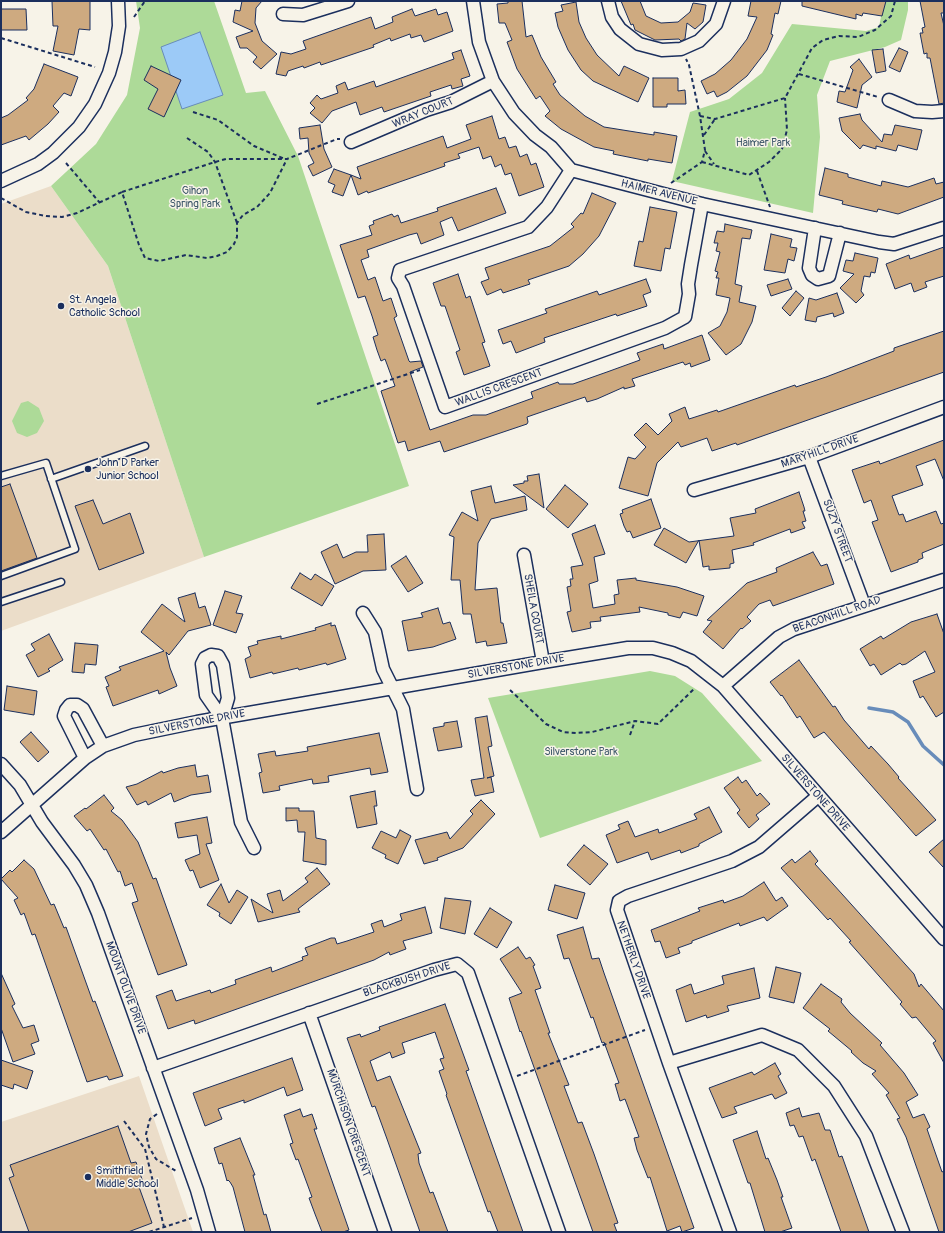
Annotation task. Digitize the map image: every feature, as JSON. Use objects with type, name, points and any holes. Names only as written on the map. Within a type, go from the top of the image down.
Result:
[{"type":"street","points":[[1,181],[38,164],[53,153],[79,127],[95,104],[109,73],[115,52],[119,26],[118,1]]},
{"type":"street","points":[[283,14],[303,15],[348,1]]},
{"type":"street","points":[[473,1],[479,42],[493,81],[514,113],[535,135],[551,147],[571,170]]},
{"type":"street","points":[[608,1],[612,17],[620,29],[629,38],[650,48],[662,50],[681,49],[700,41],[708,34],[721,13],[724,1]]},
{"type":"street","name":"WRAY COURT","points":[[351,142],[426,110],[451,102],[493,81]]},
{"type":"street","points":[[889,100],[915,111],[944,111]]},
{"type":"street","name":"HAIMER AVENUE","points":[[571,170],[702,204],[894,244],[944,228]]},
{"type":"street","name":"WALLIS CRESCENT","points":[[571,170],[547,207],[528,227],[400,270],[398,278],[403,286],[445,407],[665,328],[686,317],[690,294],[688,284],[702,204]]},
{"type":"street","points":[[815,228],[809,268],[812,276],[818,279],[829,276],[840,233]]},
{"type":"street","name":"MARYHILL DRIVE","points":[[694,490],[809,457],[944,407]]},
{"type":"street","name":"SUZY STREET","points":[[809,457],[864,605]]},
{"type":"street","name":"SHEILA COURT","points":[[524,555],[543,662]]},
{"type":"street","name":"BEACONHILL ROAD","points":[[723,686],[779,637],[794,629],[944,580]]},
{"type":"street","points":[[364,613],[375,632],[383,669],[404,714],[418,789]]},
{"type":"street","name":"SILVERSTONE DRIVE","points":[[1,832],[84,758],[103,746],[134,735],[222,718],[543,662],[628,648],[653,648],[691,661],[723,686],[944,939]]},
{"type":"street","points":[[84,758],[64,716],[70,705],[77,705],[83,709],[103,746]]},
{"type":"street","points":[[222,718],[240,822],[254,848]]},
{"type":"street","name":"MOUNT OLIVE DRIVE","points":[[1,764],[20,786],[86,885],[98,913],[154,1068],[197,1190],[209,1232]]},
{"type":"street","name":"NETHERLY DRIVE","points":[[730,1232],[656,1026],[619,920],[617,910],[619,902],[628,896],[732,861],[759,847],[818,796]]},
{"type":"street","name":"BLACKBUSH DRIVE","points":[[154,1068],[434,970],[457,964],[468,973],[559,1232]]},
{"type":"street","name":"MURCHISON CRESCENT","points":[[309,1014],[385,1232]]},
{"type":"street","points":[[669,1063],[762,1035],[798,1050],[834,1086],[866,1136],[904,1232]]},
{"type":"lane","points":[[51,479],[146,446]]},
{"type":"lane","points":[[1,476],[46,463],[75,550],[1,576]]},
{"type":"lane","points":[[1,602],[61,582]]},
{"type":"path","points":[[134,17],[145,1]]},
{"type":"path","points":[[702,162],[714,164],[738,173],[749,175],[757,171],[782,149],[787,130],[785,98],[812,48],[823,40],[839,36],[858,37],[875,30],[892,16],[895,1]]},
{"type":"path","points":[[1,38],[95,67]]},
{"type":"path","points":[[659,192],[702,162],[705,150],[704,135],[689,65],[681,49]]},
{"type":"path","points":[[799,74],[889,100]]},
{"type":"path","points":[[700,116],[714,119],[785,98]]},
{"type":"path","points":[[193,112],[218,120],[254,146],[287,159]]},
{"type":"path","points":[[704,135],[714,119]]},
{"type":"path","points":[[122,192],[139,245],[145,258],[160,261],[186,255],[207,258],[227,252],[234,244],[237,237],[237,223],[215,162],[208,152],[187,138]]},
{"type":"path","points":[[1,198],[26,212],[46,216],[62,217],[100,203],[122,192],[226,159],[287,159],[337,139],[351,142]]},
{"type":"path","points":[[705,150],[714,164]]},
{"type":"path","points":[[237,223],[243,215],[257,207],[270,193],[287,159]]},
{"type":"path","points":[[66,163],[100,203]]},
{"type":"path","points":[[757,171],[774,219]]},
{"type":"path","points":[[317,404],[430,367]]},
{"type":"path","points":[[510,690],[546,724],[563,732],[592,732],[634,721],[658,724],[695,688]]},
{"type":"path","points":[[630,735],[634,721]]},
{"type":"path","points":[[505,1081],[656,1026]]},
{"type":"path","points":[[157,1114],[150,1119],[146,1134],[149,1147],[156,1160],[176,1171]]},
{"type":"path","points":[[124,1121],[145,1149],[164,1227]]},
{"type":"path","points":[[145,1149],[149,1147]]},
{"type":"path","points":[[149,1232],[192,1218]]},
{"type":"shaded area","name":"John D Parker Junior School","points":[[51,186],[108,266],[204,557],[1,631],[1,204]]},
{"type":"shaded area","name":"Smithfield Middle School","points":[[139,1076],[193,1232],[1,1232],[1,1122]]},
{"type":"green space","name":"Gihon Spring Park","points":[[136,1],[214,1],[246,93],[265,91],[298,156],[409,486],[204,557],[108,266],[51,186],[96,144],[127,95],[140,28]]},
{"type":"green space","name":"Haimer Park","points":[[884,1],[908,1],[908,10],[901,40],[885,47],[830,61],[817,95],[820,137],[813,213],[672,181],[690,112],[729,99],[762,73],[792,24],[866,31],[879,27]]},
{"type":"green space","points":[[28,401],[39,408],[44,421],[37,433],[27,437],[17,433],[12,421],[21,403]]},
{"type":"green space","name":"Silverstone Park","points":[[650,671],[675,676],[702,693],[762,761],[540,838],[488,698]]},
{"type":"water","points":[[200,32],[223,95],[182,109],[161,47]]},
{"type":"building","points":[[52,1],[90,1],[90,30],[79,29],[74,55],[53,51],[58,26],[53,26]]},
{"type":"building","points":[[242,1],[262,1],[256,8],[255,23],[262,41],[277,54],[261,69],[253,62],[257,57],[247,48],[240,48],[236,37],[253,31],[233,22],[235,10],[240,11]]},
{"type":"building","points":[[508,1],[522,1],[526,37],[532,35],[541,57],[556,82],[553,84],[560,95],[585,116],[604,127],[654,135],[654,132],[677,136],[672,163],[648,159],[648,161],[613,154],[614,151],[594,147],[561,129],[545,116],[550,111],[540,96],[536,99],[517,69],[507,42],[512,40],[505,23],[499,23],[497,4],[508,3]]},
{"type":"building","points":[[621,1],[640,1],[646,16],[661,23],[678,22],[690,12],[693,3],[706,5],[703,22],[695,29],[687,23],[685,39],[681,41],[679,39],[655,40],[635,30],[633,24],[631,25]]},
{"type":"building","points":[[751,1],[781,1],[778,14],[775,13],[771,34],[773,35],[767,50],[747,76],[727,92],[717,97],[714,91],[707,94],[701,81],[715,74],[731,60],[747,39],[757,17],[748,16]]},
{"type":"building","points":[[802,1],[886,1],[882,16],[863,13],[862,16],[856,14],[856,19],[802,6]]},
{"type":"building","points":[[920,1],[944,1],[944,13],[941,13],[944,26],[944,103],[939,104],[930,58],[927,58],[927,53],[924,54],[920,33],[923,33],[922,28],[925,27]]},
{"type":"building","points":[[576,2],[579,22],[586,38],[597,55],[619,76],[624,66],[649,78],[638,102],[593,81],[581,70],[568,50],[558,27],[555,13],[563,11],[561,5]]},
{"type":"building","points":[[1,9],[26,9],[27,30],[1,30]]},
{"type":"building","points":[[412,9],[415,16],[436,9],[438,15],[447,12],[453,31],[424,42],[421,35],[411,38],[410,34],[391,41],[390,38],[373,45],[374,47],[321,65],[320,62],[304,68],[303,66],[288,71],[286,76],[276,74],[281,52],[291,54],[306,49],[303,41],[371,17],[375,29],[393,22],[392,17]]},
{"type":"building","points":[[899,48],[908,52],[900,72],[889,67]]},
{"type":"building","points":[[883,49],[886,71],[876,73],[872,50]]},
{"type":"building","points":[[461,50],[470,76],[461,79],[463,86],[452,89],[451,85],[430,92],[431,96],[384,112],[382,107],[360,115],[356,102],[332,111],[322,123],[310,113],[315,108],[310,103],[317,95],[321,99],[338,93],[336,86],[345,82],[348,90],[374,81],[376,87],[454,59],[452,53]]},
{"type":"building","points":[[859,59],[872,77],[862,85],[857,108],[837,102],[839,91],[845,92],[853,70],[850,67]]},
{"type":"building","points":[[44,64],[78,77],[71,96],[64,93],[53,106],[59,112],[48,124],[29,140],[26,136],[1,145],[1,118],[8,115],[28,100],[26,98],[34,89]]},
{"type":"building","points":[[151,66],[181,80],[164,117],[148,109],[158,89],[144,80]]},
{"type":"building","points":[[653,78],[678,78],[678,91],[685,90],[686,104],[667,104],[667,107],[653,107]]},
{"type":"building","points":[[860,114],[862,120],[882,142],[884,134],[892,135],[895,125],[922,130],[917,150],[898,145],[896,151],[876,146],[876,149],[863,145],[860,149],[842,131],[839,118]]},
{"type":"building","points":[[492,116],[499,139],[505,137],[509,148],[516,146],[520,157],[527,154],[531,165],[536,163],[544,187],[519,196],[511,173],[505,175],[501,164],[495,167],[491,156],[483,159],[479,147],[458,154],[460,158],[444,163],[445,166],[368,193],[367,191],[358,195],[351,175],[361,179],[357,167],[443,136],[447,148],[471,139],[466,125]]},
{"type":"building","points":[[320,125],[324,149],[332,167],[313,176],[308,166],[314,163],[309,153],[308,138],[300,139],[299,128]]},
{"type":"building","points":[[825,168],[848,174],[848,177],[881,186],[882,181],[908,187],[934,178],[936,184],[944,182],[944,197],[898,214],[878,209],[877,212],[842,204],[843,201],[819,195]]},
{"type":"building","points":[[334,169],[351,175],[343,196],[332,192],[335,185],[328,182]]},
{"type":"building","points":[[496,188],[506,213],[458,231],[452,217],[440,222],[444,235],[421,244],[417,233],[409,235],[367,250],[369,257],[361,260],[368,280],[375,277],[383,301],[391,298],[397,316],[394,318],[409,361],[421,361],[423,367],[410,372],[430,430],[473,415],[486,415],[533,398],[531,392],[558,382],[559,384],[573,384],[640,360],[637,353],[663,344],[664,349],[702,335],[710,360],[691,367],[690,363],[685,365],[683,362],[632,379],[635,386],[624,389],[624,387],[587,402],[585,397],[527,417],[527,424],[444,452],[440,441],[408,451],[405,441],[398,443],[381,391],[395,386],[385,359],[381,361],[377,350],[373,337],[378,335],[372,316],[365,296],[358,298],[340,245],[372,235],[369,226],[374,224],[373,221],[392,214],[394,217],[398,215],[401,223],[438,211],[437,208]]},
{"type":"building","points":[[592,193],[616,203],[599,236],[583,254],[569,266],[528,280],[530,284],[503,293],[501,289],[487,295],[481,282],[489,279],[485,268],[550,246],[574,227],[571,224],[581,213],[583,214]]},
{"type":"building","points":[[650,207],[677,212],[670,249],[665,248],[661,271],[634,266],[639,241],[643,242]]},
{"type":"building","points":[[725,224],[752,230],[750,239],[742,238],[735,284],[742,286],[739,302],[756,306],[752,322],[741,344],[726,355],[708,333],[720,326],[727,312],[730,298],[716,295],[719,278],[716,278],[718,272],[715,271],[720,252],[716,251],[718,243],[714,243],[717,231],[724,232]]},
{"type":"building","points":[[771,234],[792,239],[790,247],[797,248],[794,261],[788,259],[785,273],[764,270]]},
{"type":"building","points":[[944,247],[944,276],[925,282],[927,287],[914,292],[911,283],[895,289],[886,264],[909,255],[910,259]]},
{"type":"building","points":[[855,253],[878,258],[875,273],[871,272],[870,277],[864,276],[861,291],[864,295],[856,303],[840,288],[854,274],[843,271],[846,260],[853,261]]},
{"type":"building","points":[[458,274],[466,298],[470,296],[485,342],[482,343],[490,366],[464,375],[456,352],[460,350],[445,306],[441,306],[433,283]]},
{"type":"building","points":[[646,279],[651,292],[643,295],[647,306],[617,316],[616,314],[544,338],[545,342],[516,353],[511,341],[503,344],[498,330],[547,313],[545,309],[597,291],[599,295]]},
{"type":"building","points":[[788,279],[792,289],[771,296],[767,285]]},
{"type":"building","points":[[796,291],[804,298],[790,316],[782,308]]},
{"type":"building","points":[[837,293],[844,313],[834,317],[833,313],[817,317],[816,322],[805,320],[809,298],[816,300]]},
{"type":"building","points":[[944,331],[944,372],[737,445],[736,443],[712,451],[707,438],[681,447],[678,442],[657,463],[648,496],[619,488],[628,457],[635,459],[646,447],[634,435],[646,423],[658,435],[672,421],[669,414],[685,407],[689,419],[717,410],[718,412],[795,385],[796,387],[826,377],[894,351],[894,348]]},
{"type":"building","points":[[944,440],[944,481],[935,459],[916,466],[923,485],[892,496],[899,515],[903,514],[906,522],[936,511],[941,524],[944,523],[944,544],[922,553],[923,558],[918,560],[918,562],[891,572],[872,522],[878,520],[871,500],[864,503],[852,470],[879,461],[880,464]]},
{"type":"building","points":[[539,474],[544,508],[513,485],[528,481],[527,476]]},
{"type":"building","points":[[10,484],[37,558],[1,571],[1,487]]},
{"type":"building","points":[[565,485],[588,504],[568,528],[546,509]]},
{"type":"building","points":[[491,486],[495,503],[525,496],[527,510],[491,519],[478,543],[475,590],[497,588],[501,623],[503,623],[507,643],[487,646],[486,641],[476,643],[471,614],[463,614],[460,580],[451,580],[454,537],[449,535],[462,512],[478,521],[471,491]]},
{"type":"building","points":[[799,492],[805,511],[803,511],[806,521],[802,522],[805,528],[791,533],[790,529],[753,543],[754,545],[732,550],[734,563],[730,564],[730,568],[709,570],[709,566],[703,567],[699,541],[734,536],[730,518],[756,513],[755,509]]},
{"type":"building","points":[[651,499],[661,528],[633,538],[630,531],[627,532],[620,514],[623,513],[622,510]]},
{"type":"building","points":[[93,500],[103,524],[130,513],[144,553],[99,570],[75,506]]},
{"type":"building","points":[[595,525],[605,554],[594,557],[598,581],[589,584],[593,608],[615,604],[614,595],[619,594],[617,580],[636,578],[636,580],[677,587],[704,596],[697,616],[683,612],[680,618],[668,615],[668,613],[639,607],[640,612],[600,617],[601,621],[590,622],[591,628],[572,632],[567,612],[571,611],[567,587],[571,586],[570,579],[573,579],[571,567],[583,565],[572,534]]},
{"type":"building","points":[[664,528],[689,542],[699,541],[686,563],[654,545]]},
{"type":"building","points":[[384,534],[386,570],[363,571],[335,584],[321,552],[337,544],[343,558],[356,552],[368,552],[367,535]]},
{"type":"building","points":[[813,552],[821,566],[827,564],[834,584],[773,606],[770,600],[759,604],[747,617],[751,621],[742,629],[741,628],[723,649],[703,632],[712,621],[707,620],[747,583],[777,572],[776,568]]},
{"type":"building","points":[[406,556],[423,583],[408,592],[391,566]]},
{"type":"building","points":[[300,573],[311,580],[315,574],[334,586],[322,606],[291,588]]},
{"type":"building","points":[[225,591],[242,596],[236,613],[243,614],[236,633],[213,625]]},
{"type":"building","points":[[195,593],[199,608],[205,606],[211,625],[188,631],[169,655],[166,652],[177,686],[159,694],[158,690],[113,706],[106,687],[109,686],[105,677],[121,670],[119,667],[164,651],[141,632],[162,604],[185,622],[178,598]]},
{"type":"building","points":[[438,608],[443,624],[450,622],[456,639],[433,647],[408,651],[402,621],[423,617],[421,613]]},
{"type":"building","points":[[937,614],[944,634],[944,712],[936,717],[923,696],[920,698],[913,681],[935,672],[925,651],[906,664],[902,665],[900,663],[881,675],[874,664],[870,666],[860,649],[881,636],[883,639],[911,622]]},
{"type":"building","points":[[331,623],[331,626],[335,625],[346,659],[327,665],[326,663],[299,670],[298,668],[273,674],[272,672],[250,678],[245,659],[251,656],[248,647],[258,644],[257,641],[281,636],[281,639],[316,630],[315,628]]},
{"type":"building","points":[[49,634],[63,660],[48,669],[50,671],[38,677],[26,655],[35,650],[31,644]]},
{"type":"building","points":[[75,643],[98,645],[96,665],[85,664],[84,673],[72,672]]},
{"type":"building","points":[[799,660],[844,720],[869,749],[871,746],[888,764],[899,777],[898,778],[936,820],[916,836],[824,732],[814,738],[800,716],[797,718],[782,695],[781,696],[770,682]]},
{"type":"building","points":[[7,686],[37,691],[34,715],[4,710]]},
{"type":"building","points":[[487,716],[492,746],[488,747],[494,776],[487,778],[491,777],[494,792],[475,796],[471,780],[484,778],[475,718]]},
{"type":"building","points":[[457,721],[462,747],[438,751],[433,728],[444,726],[444,723]]},
{"type":"building","points":[[31,732],[49,752],[38,762],[20,742]]},
{"type":"building","points":[[379,733],[388,772],[371,775],[370,768],[328,776],[329,782],[313,784],[312,779],[279,786],[280,790],[263,793],[259,773],[262,772],[258,754],[275,751],[276,756],[308,751],[307,747]]},
{"type":"building","points":[[195,765],[197,777],[208,775],[211,792],[191,795],[174,802],[171,793],[148,805],[146,801],[137,805],[126,787],[137,784],[162,771],[163,773],[178,768]]},
{"type":"building","points":[[738,777],[742,783],[746,780],[757,796],[760,793],[770,804],[756,815],[759,819],[749,828],[737,813],[740,810],[724,788]]},
{"type":"building","points":[[375,791],[377,806],[374,806],[377,824],[357,828],[350,796]]},
{"type":"building","points":[[104,795],[114,808],[111,811],[122,820],[138,842],[153,879],[156,878],[187,965],[158,975],[132,903],[138,901],[132,883],[125,886],[120,871],[118,872],[106,849],[104,850],[90,829],[87,831],[74,816]]},
{"type":"building","points":[[481,800],[495,814],[463,848],[437,858],[438,860],[424,864],[415,840],[447,832],[450,839],[473,814],[470,811]]},
{"type":"building","points":[[709,807],[722,832],[699,844],[699,846],[681,853],[680,850],[651,860],[648,852],[617,863],[606,835],[620,829],[618,825],[628,821],[635,837],[658,829],[659,833],[697,819],[694,814]]},
{"type":"building","points":[[286,808],[299,808],[299,811],[314,811],[316,838],[326,840],[326,865],[303,861],[305,832],[298,832],[297,820],[286,821]]},
{"type":"building","points":[[207,817],[212,843],[206,844],[219,880],[200,888],[193,870],[190,871],[185,860],[200,854],[197,835],[178,838],[175,823]]},
{"type":"building","points":[[400,830],[411,836],[398,864],[385,858],[386,855],[372,848],[381,831],[396,838]]},
{"type":"building","points":[[944,839],[944,868],[929,852]]},
{"type":"building","points":[[584,845],[608,864],[590,885],[567,865]]},
{"type":"building","points":[[810,851],[818,861],[815,864],[914,974],[919,987],[921,984],[944,1011],[944,1063],[933,1043],[936,1041],[916,1017],[912,1018],[900,1004],[902,1002],[849,942],[851,941],[830,918],[828,920],[781,868],[792,859],[795,863]]},
{"type":"building","points":[[24,860],[34,869],[51,905],[54,904],[64,928],[66,927],[93,1002],[95,1001],[123,1076],[109,1080],[107,1076],[87,1082],[35,934],[32,935],[24,913],[21,915],[14,900],[18,898],[1,879],[10,870],[12,872]]},
{"type":"building","points":[[317,868],[330,884],[298,909],[300,912],[258,922],[251,899],[273,913],[267,894],[280,890],[283,901],[308,882],[305,878]]},
{"type":"building","points":[[764,882],[776,901],[782,897],[788,906],[767,921],[764,917],[740,926],[739,923],[692,941],[692,943],[678,948],[680,953],[666,958],[660,941],[655,942],[651,930],[700,911],[698,908],[723,900],[724,903],[743,896]]},
{"type":"building","points":[[221,884],[229,903],[237,890],[248,897],[231,924],[219,916],[220,913],[207,905]]},
{"type":"building","points":[[555,885],[585,893],[577,919],[548,910]]},
{"type":"building","points":[[445,898],[471,901],[465,934],[440,928]]},
{"type":"building","points":[[425,907],[432,933],[403,941],[406,949],[390,955],[389,952],[374,960],[195,1024],[194,1020],[168,1029],[156,996],[172,990],[176,1001],[210,990],[211,993],[236,984],[235,980],[271,967],[272,972],[303,960],[302,957],[308,955],[305,948],[331,938],[335,938],[337,944],[374,932],[371,924],[382,920],[384,927],[402,920],[400,914]]},
{"type":"building","points":[[490,908],[512,922],[497,948],[474,934]]},
{"type":"building","points":[[583,927],[592,959],[599,958],[694,1228],[682,1232],[680,1226],[667,1231],[650,1177],[648,1178],[637,1150],[634,1138],[639,1137],[625,1099],[620,1101],[615,1084],[619,1083],[604,1042],[602,1043],[593,1017],[591,1018],[569,958],[564,959],[557,935]]},
{"type":"building","points":[[518,947],[526,959],[530,957],[535,965],[533,966],[541,988],[535,990],[550,1033],[548,1033],[569,1085],[564,1086],[578,1123],[582,1122],[594,1154],[618,1223],[614,1224],[617,1232],[593,1232],[521,1031],[520,1032],[509,998],[522,993],[500,959]]},
{"type":"building","points":[[776,967],[801,973],[794,1003],[769,997]]},
{"type":"building","points":[[754,968],[760,998],[727,1006],[729,1011],[707,1018],[706,1015],[686,1022],[676,990],[691,984],[694,994],[724,984],[722,976]]},
{"type":"building","points":[[1,973],[15,1004],[12,1006],[23,1028],[34,1025],[39,1041],[31,1044],[35,1054],[13,1062],[1,1028]]},
{"type":"building","points":[[821,984],[842,999],[841,1002],[850,1013],[882,1043],[880,1045],[904,1073],[918,1095],[906,1102],[913,1118],[924,1114],[930,1127],[927,1129],[942,1172],[944,1171],[944,1232],[939,1232],[906,1137],[897,1119],[900,1118],[886,1095],[889,1093],[872,1074],[876,1071],[863,1063],[851,1052],[852,1051],[828,1031],[830,1029],[803,1008]]},
{"type":"building","points":[[445,1004],[469,1070],[466,1071],[523,1232],[498,1232],[490,1211],[488,1212],[446,1095],[447,1094],[439,1071],[444,1069],[440,1059],[444,1058],[435,1032],[402,1043],[405,1053],[392,1058],[390,1052],[370,1061],[377,1081],[390,1076],[421,1153],[418,1154],[419,1163],[430,1193],[433,1192],[448,1232],[420,1232],[375,1106],[372,1107],[347,1038],[360,1034],[361,1037],[380,1030],[379,1027]]},
{"type":"building","points":[[292,1058],[303,1090],[287,1096],[284,1087],[244,1103],[244,1100],[218,1109],[222,1119],[205,1126],[193,1093]]},
{"type":"building","points":[[1,1060],[33,1071],[27,1089],[14,1084],[13,1089],[1,1085]]},
{"type":"building","points":[[775,1063],[781,1074],[778,1076],[787,1093],[775,1099],[772,1094],[734,1107],[737,1113],[722,1118],[709,1088],[752,1072],[754,1075]]},
{"type":"building","points":[[799,1108],[802,1117],[819,1113],[825,1130],[830,1130],[839,1157],[842,1156],[869,1232],[841,1232],[815,1159],[812,1161],[803,1136],[799,1137],[794,1125],[790,1126],[786,1113]]},
{"type":"building","points":[[300,1109],[303,1117],[312,1114],[317,1129],[314,1129],[349,1230],[343,1232],[322,1232],[309,1198],[312,1197],[298,1159],[296,1160],[290,1144],[293,1143],[284,1115]]},
{"type":"building","points":[[118,1126],[131,1163],[136,1162],[144,1185],[139,1187],[152,1223],[128,1232],[29,1232],[9,1178],[14,1176],[10,1165]]},
{"type":"building","points":[[757,1131],[766,1159],[768,1158],[777,1180],[783,1197],[781,1197],[792,1228],[780,1232],[765,1232],[750,1183],[748,1183],[733,1140]]},
{"type":"building","points":[[240,1138],[255,1175],[253,1175],[264,1215],[266,1214],[271,1232],[245,1232],[233,1187],[228,1180],[227,1181],[222,1163],[219,1164],[214,1148]]},
{"type":"waterway","points":[[869,708],[893,712],[908,722],[923,746],[944,765]]},
{"type":"place","name":"St. Angela Catholic School","points":[[61,306]]},
{"type":"place","name":"John D Parker Junior School","points":[[88,469]]},
{"type":"place","name":"Smithfield Middle School","points":[[88,1177]]}]
